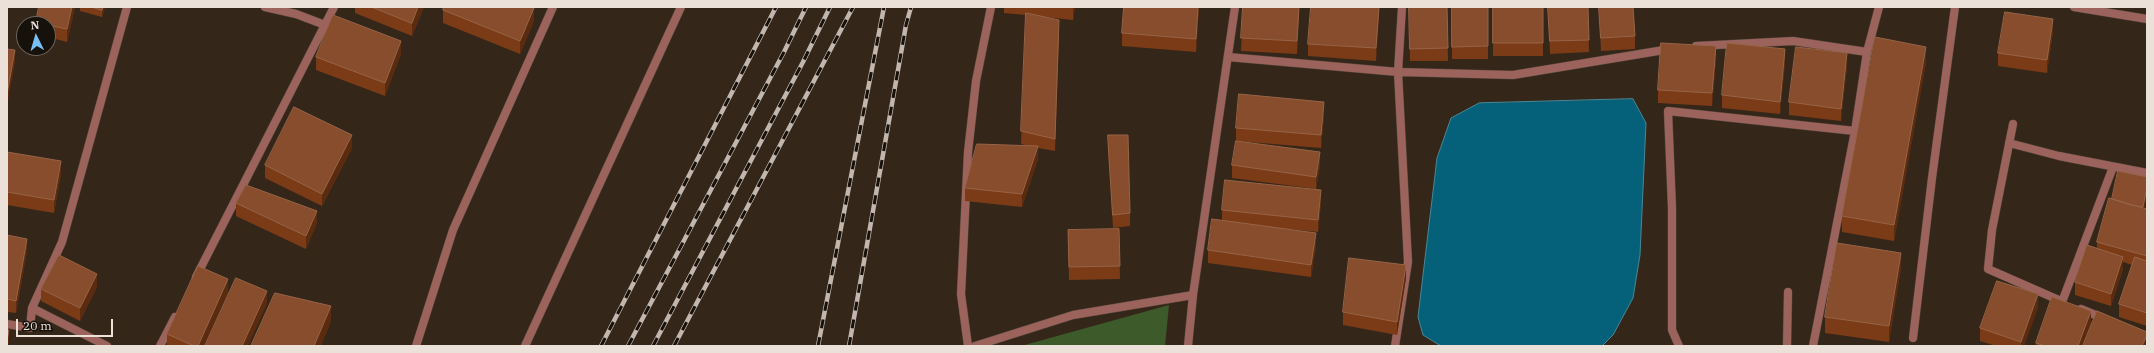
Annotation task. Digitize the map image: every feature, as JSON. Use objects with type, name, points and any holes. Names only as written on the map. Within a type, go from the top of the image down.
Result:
[{"type":"street","points":[[7,324],[30,328],[32,308],[62,242],[127,7]]},
{"type":"street","points":[[265,7],[296,14],[325,25]]},
{"type":"street","points":[[193,283],[334,7]]},
{"type":"street","points":[[416,346],[453,230],[552,7]]},
{"type":"street","points":[[525,346],[681,7]]},
{"type":"street","points":[[968,346],[961,294],[968,152],[976,81],[991,7]]},
{"type":"street","points":[[1188,346],[1235,7]]},
{"type":"street","points":[[1395,346],[1408,262],[1398,72],[1402,7]]},
{"type":"street","points":[[1813,346],[1855,131],[1867,52],[1880,7]]},
{"type":"street","points":[[1913,338],[1932,178],[1955,7]]},
{"type":"street","points":[[2074,7],[2147,19]]},
{"type":"street","points":[[1228,57],[1398,72],[1513,75],[1686,47],[1793,41],[1867,52]]},
{"type":"street","points":[[1679,346],[1672,330],[1672,208],[1668,111],[1855,131]]},
{"type":"street","points":[[2012,124],[1992,230],[1988,269],[2111,321]]},
{"type":"street","points":[[2009,143],[2113,167],[2147,173]]},
{"type":"street","points":[[2069,304],[2113,167]]},
{"type":"street","points":[[1787,346],[1788,292]]},
{"type":"street","points":[[975,346],[1073,315],[1194,295]]},
{"type":"street","points":[[32,308],[107,346]]},
{"type":"street","points":[[160,346],[178,311]]},
{"type":"green space","points":[[1169,305],[1165,346],[1021,346]]},
{"type":"water","points":[[1633,99],[1646,123],[1640,255],[1633,298],[1613,335],[1602,346],[1441,346],[1423,335],[1418,317],[1437,158],[1451,118],[1479,103]]},
{"type":"building","points":[[39,7],[72,7],[67,29],[56,27],[56,16],[37,16]]},
{"type":"building","points":[[92,7],[103,7],[102,10]]},
{"type":"building","points":[[372,7],[418,7],[412,23]]},
{"type":"building","points":[[444,7],[534,8],[520,41],[443,10]]},
{"type":"building","points":[[1124,7],[1198,7],[1196,39],[1122,33]]},
{"type":"building","points":[[1243,7],[1299,7],[1297,41],[1241,38]]},
{"type":"building","points":[[1311,7],[1379,7],[1376,48],[1308,44]]},
{"type":"building","points":[[1409,7],[1447,7],[1448,48],[1410,49]]},
{"type":"building","points":[[1452,7],[1488,7],[1488,46],[1452,47]]},
{"type":"building","points":[[1493,7],[1543,7],[1543,43],[1493,43]]},
{"type":"building","points":[[1548,7],[1588,7],[1589,40],[1550,41]]},
{"type":"building","points":[[1599,7],[1633,7],[1635,36],[1601,38]]},
{"type":"building","points":[[2005,12],[2053,19],[2047,60],[1998,53]]},
{"type":"building","points":[[1026,13],[1059,20],[1055,139],[1021,131]]},
{"type":"building","points":[[333,15],[401,41],[385,83],[316,57]]},
{"type":"building","points":[[1875,37],[1926,47],[1894,225],[1842,216]]},
{"type":"building","points":[[1661,43],[1716,46],[1712,93],[1658,90]]},
{"type":"building","points":[[1727,43],[1785,49],[1780,102],[1722,95]]},
{"type":"building","points":[[1796,47],[1847,53],[1841,109],[1789,102]]},
{"type":"building","points":[[7,49],[15,50],[7,94]]},
{"type":"building","points":[[1239,94],[1324,102],[1321,135],[1236,128]]},
{"type":"building","points":[[294,107],[352,135],[322,194],[265,165]]},
{"type":"building","points":[[1108,135],[1128,135],[1130,213],[1113,215]]},
{"type":"building","points":[[1236,141],[1320,152],[1316,177],[1232,165]]},
{"type":"building","points":[[977,144],[1038,146],[1022,194],[965,188]]},
{"type":"building","points":[[7,152],[61,161],[54,200],[7,192]]},
{"type":"building","points":[[2118,171],[2147,177],[2147,187],[2143,207],[2112,199]]},
{"type":"building","points":[[1225,180],[1321,190],[1318,220],[1222,210]]},
{"type":"building","points":[[246,185],[317,211],[306,236],[236,203]]},
{"type":"building","points":[[2109,198],[2147,209],[2147,256],[2097,242]]},
{"type":"building","points":[[1212,219],[1316,233],[1311,265],[1208,250]]},
{"type":"building","points":[[1119,229],[1120,266],[1069,267],[1068,230]]},
{"type":"building","points":[[7,235],[27,239],[16,301],[7,299]]},
{"type":"building","points":[[1837,243],[1901,253],[1889,326],[1825,317]]},
{"type":"building","points":[[2087,245],[2123,257],[2111,294],[2075,282]]},
{"type":"building","points":[[59,255],[97,274],[80,308],[41,289]]},
{"type":"building","points":[[2135,257],[2147,261],[2147,313],[2119,304]]},
{"type":"building","points":[[1349,258],[1406,265],[1397,322],[1343,312]]},
{"type":"building","points":[[198,266],[228,279],[198,346],[194,346],[167,334]]},
{"type":"building","points":[[236,278],[267,291],[242,346],[205,346]]},
{"type":"building","points":[[1997,281],[2038,294],[2021,342],[1980,328]]},
{"type":"building","points":[[275,293],[331,306],[314,346],[251,346]]},
{"type":"building","points":[[2052,297],[2091,311],[2078,346],[2045,346],[2036,343]]},
{"type":"building","points":[[2097,311],[2147,332],[2142,346],[2083,346]]},
{"type":"building","points":[[7,330],[9,330],[7,341]]},
{"type":"railway","points":[[601,346],[776,7]]},
{"type":"railway","points":[[628,346],[784,52],[806,7]]},
{"type":"railway","points":[[653,346],[803,62],[830,7]]},
{"type":"railway","points":[[674,346],[853,7]]},
{"type":"railway","points":[[818,346],[884,7]]},
{"type":"railway","points":[[849,346],[906,25],[911,7]]}]
